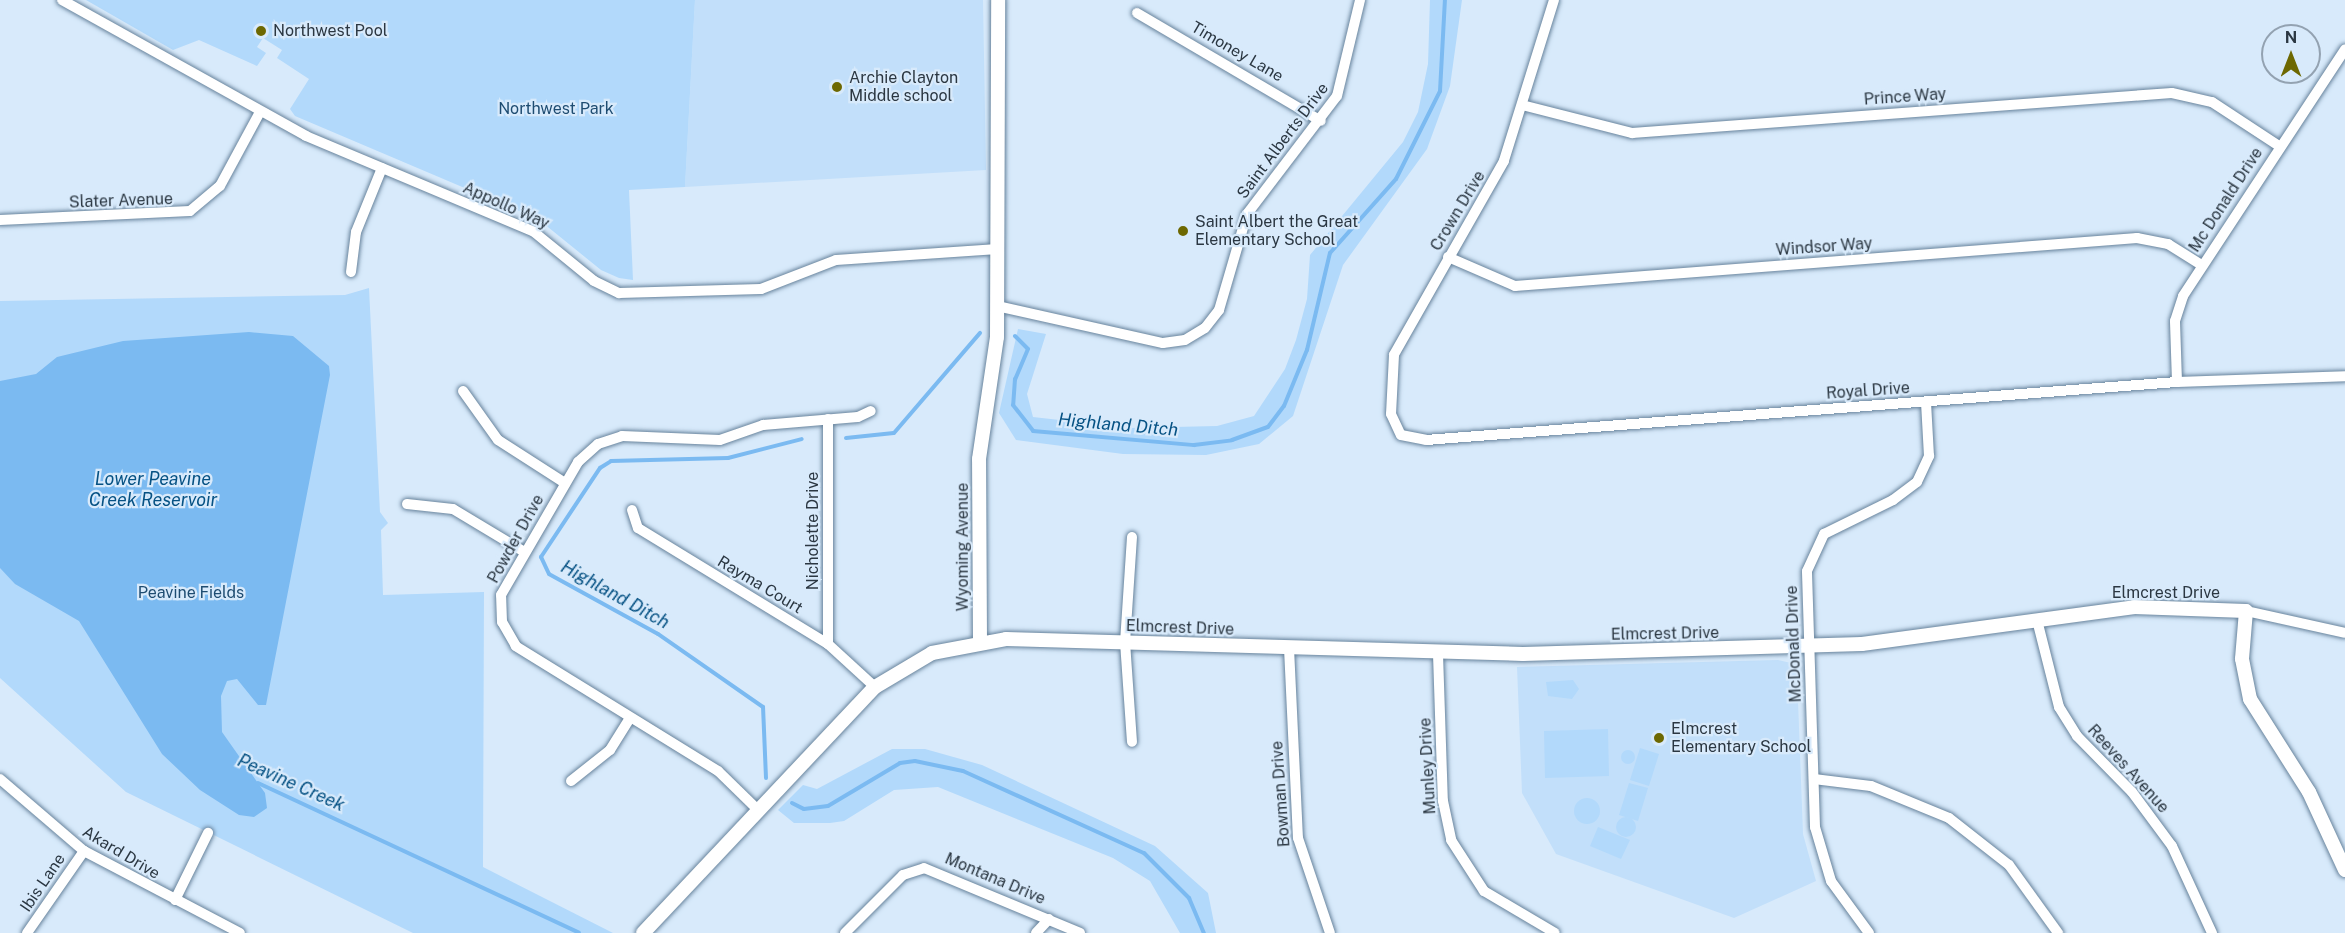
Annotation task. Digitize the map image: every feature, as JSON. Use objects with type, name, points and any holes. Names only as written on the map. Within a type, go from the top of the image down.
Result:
[{"type":"street","name":"Appollo Way","points":[[62,0],[260,112],[382,168],[534,232],[594,281],[619,293],[761,289],[845,258],[998,249]]},
{"type":"street","name":"Wyoming Avenue","points":[[980,641],[980,459],[997,306],[998,0]]},
{"type":"street","name":"Saint Alberts Drive","points":[[997,306],[1163,343],[1195,336],[1219,310],[1247,214],[1320,121],[1344,81],[1360,0]]},
{"type":"street","name":"Crown Drive","points":[[1396,431],[1390,395],[1394,355],[1504,161],[1554,0]]},
{"type":"street","name":"Timoney Lane","points":[[1137,13],[1320,121]]},
{"type":"street","name":"Mc Donald Drive","points":[[2177,382],[2175,321],[2202,265],[2345,49]]},
{"type":"street","name":"Prince Way","points":[[1522,105],[1632,133],[2172,93],[2212,102],[2279,146]]},
{"type":"street","name":"Slater Avenue","points":[[0,220],[190,212],[220,186],[260,112]]},
{"type":"street","points":[[351,272],[356,232],[382,168]]},
{"type":"street","name":"Windsor Way","points":[[1448,257],[1515,286],[2137,238],[2168,244],[2202,265]]},
{"type":"street","name":"Royal Drive","points":[[1396,431],[1426,440],[2177,382],[2345,376]]},
{"type":"street","points":[[463,391],[498,440],[565,483]]},
{"type":"street","name":"McDonald Drive","points":[[1869,933],[1840,898],[1823,862],[1814,779],[1808,647],[1811,553],[1836,525],[1893,500],[1917,482],[1929,456],[1926,402]]},
{"type":"street","name":"Powder Drive","points":[[758,810],[718,771],[526,654],[507,634],[501,595],[523,551],[586,452],[609,439],[720,440],[763,425],[828,419],[871,411]]},
{"type":"street","name":"Nicholette Drive","points":[[828,419],[828,644]]},
{"type":"street","points":[[407,504],[453,509],[523,551]]},
{"type":"street","name":"Rayma Court","points":[[632,510],[638,528],[828,644],[875,687]]},
{"type":"street","points":[[1132,537],[1125,642],[1132,742]]},
{"type":"street","name":"Elmcrest Drive","points":[[980,641],[1125,642],[1438,654],[1808,647],[2134,607],[2246,611],[2345,633]]},
{"type":"street","points":[[2246,611],[2242,659],[2250,699],[2309,792],[2345,870]]},
{"type":"street","name":"Reeves Avenue","points":[[2037,620],[2059,707],[2078,736],[2132,792],[2172,846],[2212,933]]},
{"type":"street","points":[[643,933],[875,687],[932,653],[980,641]]},
{"type":"street","name":"Bowman Drive","points":[[1289,648],[1298,838],[1330,933]]},
{"type":"street","name":"Munley Drive","points":[[1438,654],[1443,801],[1454,847],[1495,901],[1555,933]]},
{"type":"street","points":[[571,781],[610,750],[630,718]]},
{"type":"street","name":"Akard Drive","points":[[0,779],[84,851],[240,933]]},
{"type":"street","points":[[1814,779],[1880,788],[1949,818],[2008,865],[2058,933]]},
{"type":"street","points":[[175,900],[208,833]]},
{"type":"street","name":"Ibis Lane","points":[[27,933],[84,851]]},
{"type":"street","name":"Montana Drive","points":[[845,933],[903,875],[924,868],[1080,933]]},
{"type":"street","points":[[1036,933],[1049,919]]},
{"type":"shaded area","name":"Archie Clayton Middle school","points":[[695,0],[983,0],[986,170],[685,187]]},
{"type":"shaded area","name":"Elmcrest Elementary School","points":[[1778,660],[1791,663],[1797,674],[1803,834],[1816,881],[1734,918],[1556,854],[1522,793],[1517,667]]},
{"type":"green space","name":"Northwest Park","points":[[86,0],[695,0],[685,187],[629,190],[633,280],[619,278],[601,270],[538,219],[295,116],[290,109],[309,79],[277,58],[282,50],[263,38],[257,47],[266,53],[257,66],[199,40],[173,50]]},
{"type":"green space","points":[[1430,0],[1462,0],[1450,86],[1427,149],[1343,265],[1293,416],[1259,444],[1206,455],[1123,454],[1016,440],[999,413],[1018,329],[1046,334],[1027,394],[1033,417],[1130,428],[1217,426],[1254,416],[1285,369],[1296,340],[1307,299],[1310,255],[1403,142],[1418,112],[1428,64]]},
{"type":"green space","name":"Peavine Fields","points":[[369,288],[380,512],[388,523],[381,530],[383,595],[484,592],[483,867],[613,933],[413,933],[126,792],[0,678],[0,301],[345,295]]},
{"type":"green space","points":[[1573,680],[1579,689],[1572,699],[1548,696],[1546,682]]},
{"type":"green space","points":[[1608,729],[1609,776],[1545,778],[1544,731]]},
{"type":"green space","points":[[1640,748],[1659,754],[1649,786],[1630,780]]},
{"type":"green space","points":[[892,749],[925,749],[982,765],[1155,846],[1208,893],[1216,933],[1180,933],[1150,881],[1113,858],[938,787],[894,790],[844,821],[794,823],[778,810],[803,785],[817,789]]},
{"type":"green space","points":[[1628,750],[1633,752],[1635,757],[1633,762],[1628,764],[1623,762],[1621,757],[1623,752]]},
{"type":"green space","points":[[1629,783],[1648,788],[1638,821],[1619,815]]},
{"type":"green space","points":[[1587,798],[1597,801],[1600,811],[1597,821],[1587,824],[1577,821],[1574,811],[1577,801]]},
{"type":"green space","points":[[1626,817],[1633,820],[1636,827],[1633,834],[1626,837],[1619,834],[1616,827],[1619,820]]},
{"type":"green space","points":[[1598,827],[1630,840],[1621,859],[1590,846]]},
{"type":"water","name":"Lower Peavine Creek Reservoir","points":[[249,332],[293,336],[329,366],[330,375],[266,705],[258,705],[237,679],[227,681],[221,696],[222,732],[265,793],[267,808],[254,817],[239,815],[200,790],[162,754],[79,621],[15,584],[0,568],[0,381],[36,374],[57,357],[123,341]]},
{"type":"waterway","name":"Highland Ditch","points":[[1015,336],[1028,349],[1015,379],[1013,405],[1033,431],[1194,445],[1232,440],[1268,427],[1284,406],[1307,350],[1330,253],[1396,179],[1440,91],[1445,0]]},
{"type":"waterway","name":"Highland Ditch","points":[[846,438],[894,433],[980,333]]},
{"type":"waterway","name":"Highland Ditch","points":[[766,778],[763,707],[658,634],[549,574],[541,557],[600,468],[611,461],[728,458],[802,439]]},
{"type":"waterway","name":"Highland Ditch","points":[[792,803],[804,809],[828,806],[900,763],[915,761],[963,771],[1144,853],[1189,898],[1204,933]]},
{"type":"waterway","name":"Peavine Creek","points":[[258,783],[579,933]]},
{"type":"place","name":"Northwest Pool","points":[[261,31]]},
{"type":"place","name":"Archie Clayton Middle school","points":[[837,87]]},
{"type":"place","name":"Saint Albert the Great Elementary School","points":[[1183,231]]},
{"type":"place","name":"Elmcrest Elementary School","points":[[1659,738]]}]
